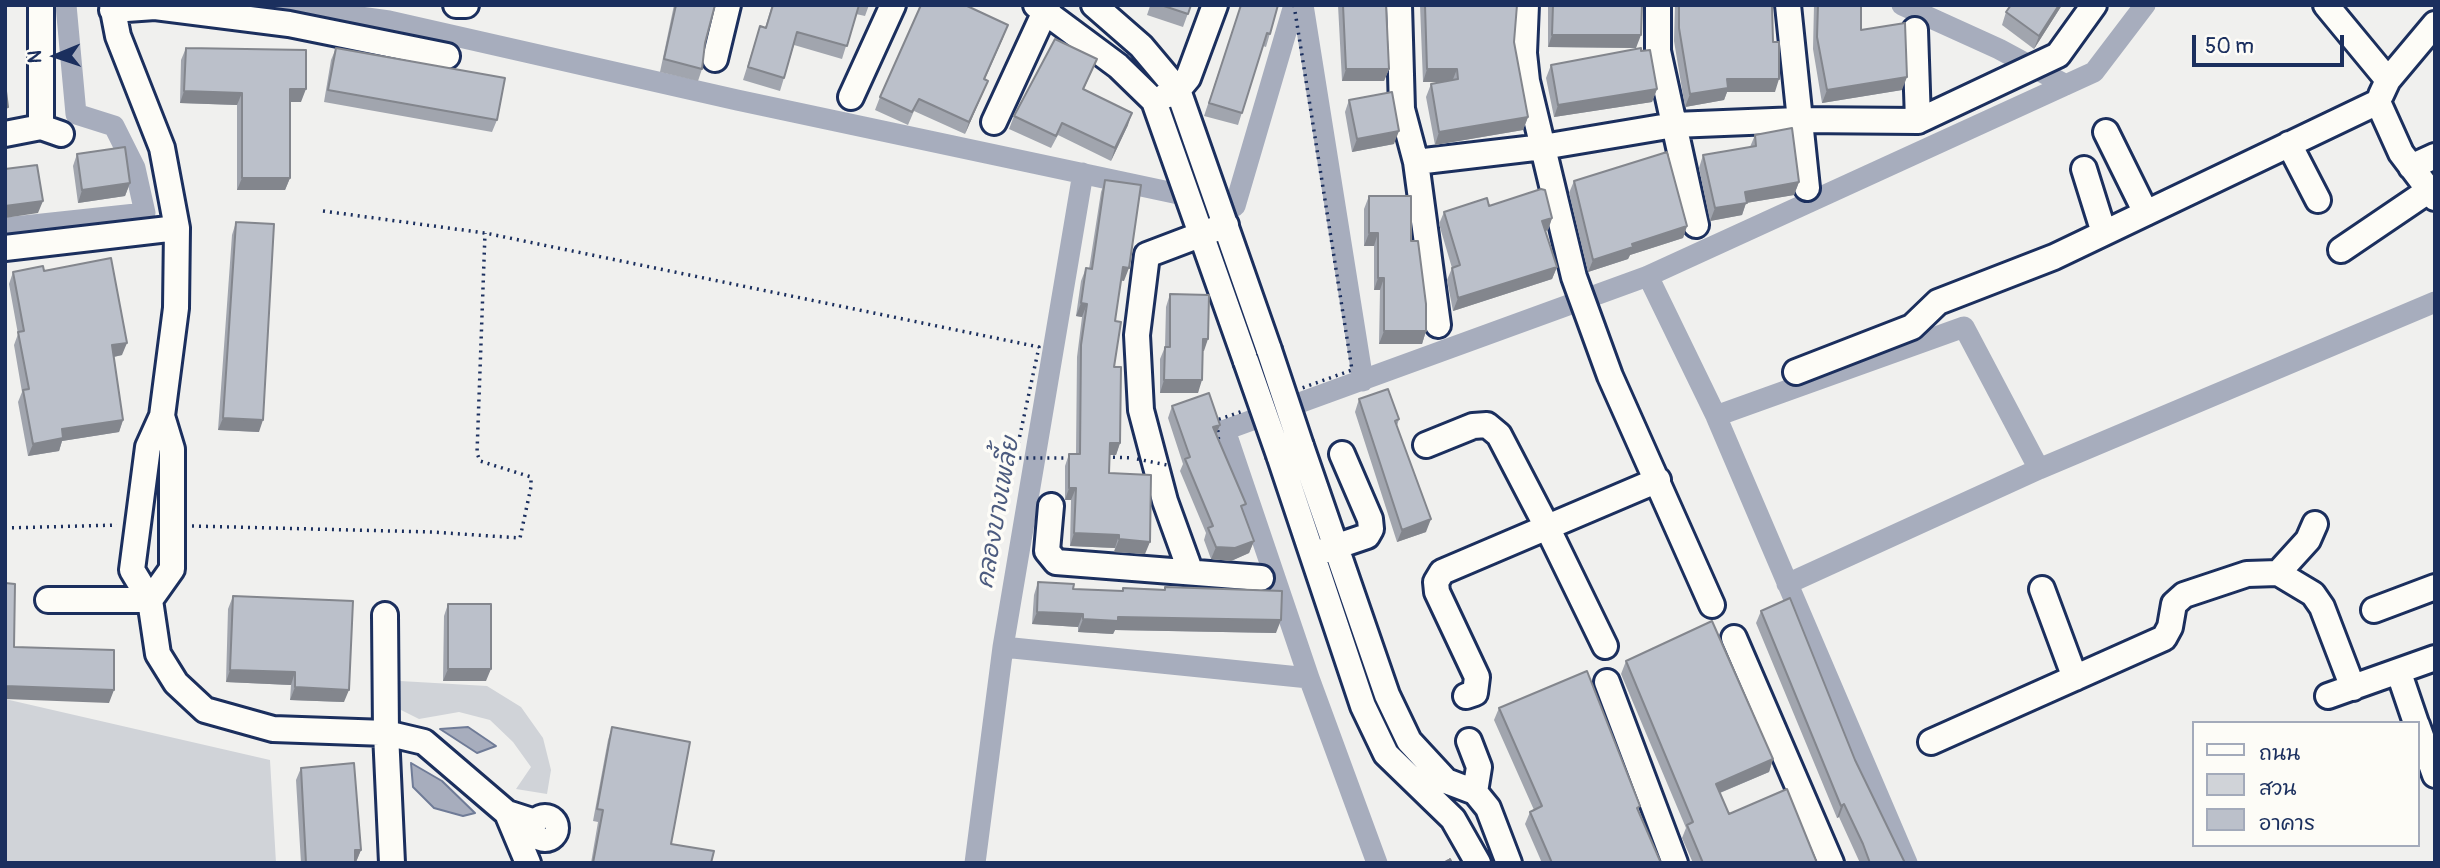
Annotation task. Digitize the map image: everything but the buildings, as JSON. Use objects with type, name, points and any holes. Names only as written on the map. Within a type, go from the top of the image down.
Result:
[{"type":"street","points":[[5,134],[51,131],[41,5]]},
{"type":"street","points":[[456,5],[466,5]]},
{"type":"street","points":[[715,59],[728,5]]},
{"type":"street","points":[[851,97],[893,5]]},
{"type":"street","points":[[1094,5],[1141,46],[1178,90],[1269,350],[1290,451]]},
{"type":"street","points":[[1154,101],[1178,90],[1188,78],[1215,5]]},
{"type":"street","points":[[1399,5],[1402,109],[1416,162],[1438,325]]},
{"type":"street","points":[[1526,5],[1524,52],[1527,81],[1574,277],[1592,320],[1610,376],[1712,605]]},
{"type":"street","points":[[1658,5],[1658,51],[1696,225]]},
{"type":"street","points":[[1788,5],[1807,188]]},
{"type":"street","points":[[1416,162],[1543,147],[1674,125],[1798,120],[1918,121],[2058,55],[2094,5]]},
{"type":"street","points":[[2326,5],[2383,91],[2411,167],[2432,195],[2341,250]]},
{"type":"street","points":[[447,56],[289,24],[155,8],[112,7],[122,47],[162,148],[177,228],[176,308],[162,415],[148,447],[132,570],[150,600],[158,654],[176,683],[205,710],[272,729],[386,733],[424,742],[508,813],[540,830],[537,863]]},
{"type":"street","points":[[994,122],[1043,7],[1118,66],[1154,101],[1246,361],[1290,451],[1325,550],[1387,695],[1409,741],[1446,781],[1475,792],[1488,808],[1509,863]]},
{"type":"street","points":[[1796,372],[1912,327],[1938,302],[2054,257],[2289,144],[2383,91],[2435,24]]},
{"type":"street","points":[[1915,30],[1918,121]]},
{"type":"street","points":[[2106,132],[2146,213]]},
{"type":"street","points":[[2289,144],[2318,200]]},
{"type":"street","points":[[2411,167],[2435,156]]},
{"type":"street","points":[[2084,169],[2104,233]]},
{"type":"street","points":[[1190,570],[1165,501],[1141,410],[1138,335],[1147,255],[1199,226],[1224,219]]},
{"type":"street","points":[[5,248],[177,228]]},
{"type":"street","points":[[150,600],[172,569],[172,449],[162,415]]},
{"type":"street","points":[[1426,445],[1473,426],[1487,425],[1499,436],[1605,646]]},
{"type":"street","points":[[1325,550],[1367,536],[1371,529],[1370,519],[1342,454]]},
{"type":"street","points":[[1466,696],[1475,693],[1477,677],[1437,592],[1436,582],[1442,572],[1658,480]]},
{"type":"street","points":[[1051,506],[1046,551],[1056,562],[1190,570],[1261,578]]},
{"type":"street","points":[[136,524],[172,526]]},
{"type":"street","points":[[2278,573],[2308,541],[2315,524]]},
{"type":"street","points":[[1325,550],[1363,706],[1386,754],[1453,820],[1478,863]]},
{"type":"street","points":[[1931,742],[2164,638],[2170,627],[2174,604],[2184,595],[2247,574],[2278,573],[2313,594],[2322,607],[2353,688]]},
{"type":"street","points":[[2374,610],[2435,587]]},
{"type":"street","points":[[2042,589],[2075,678]]},
{"type":"street","points":[[48,600],[150,600]]},
{"type":"street","points":[[385,615],[386,733],[392,863]]},
{"type":"street","points":[[1734,638],[1831,863]]},
{"type":"street","points":[[2328,696],[2435,658]]},
{"type":"street","points":[[2399,673],[2416,721]]},
{"type":"street","points":[[1607,682],[1675,863]]},
{"type":"street","points":[[2419,730],[2435,775]]},
{"type":"street","points":[[1469,741],[1479,767],[1475,792]]},
{"type":"street","points":[[508,813],[528,863]]},
{"type":"path","points":[[1290,393],[1352,370],[1294,5]]},
{"type":"path","points":[[323,211],[485,233],[1039,347],[1016,458],[1080,458]]},
{"type":"path","points":[[172,526],[419,532],[520,538],[531,477],[480,461],[477,453],[485,233]]},
{"type":"path","points":[[1210,450],[1220,446],[1217,420],[1253,407]]},
{"type":"path","points":[[1103,457],[1137,459],[1167,465],[1178,461]]},
{"type":"path","points":[[5,528],[136,524]]},
{"type":"green space","points":[[400,681],[487,686],[521,707],[543,738],[551,770],[547,794],[516,789],[531,767],[513,742],[490,720],[459,712],[419,719],[399,709]]},
{"type":"green space","points":[[5,699],[270,760],[276,863],[5,863]]},
{"type":"water","points":[[468,727],[496,746],[477,753],[440,729]]},
{"type":"water","points":[[411,763],[442,781],[475,813],[463,816],[434,808],[413,787]]},
{"type":"waterway","points":[[5,228],[145,213],[135,168],[114,126],[76,114],[66,5]]},
{"type":"waterway","points":[[273,5],[389,21],[737,100],[1235,206],[1294,5]]},
{"type":"waterway","points":[[1303,5],[1363,381]]},
{"type":"waterway","points":[[1902,5],[1999,49],[2066,85]]},
{"type":"waterway","points":[[1377,863],[1309,678],[1225,430],[1648,276],[2094,72],[2145,5]]},
{"type":"waterway","name":"คลองบางเพลี้ย","points":[[975,863],[1003,647],[1083,173]]},
{"type":"waterway","points":[[1648,276],[1716,416],[1907,863]]},
{"type":"waterway","points":[[1787,584],[2039,469],[2435,302]]},
{"type":"waterway","points":[[1716,416],[1964,327],[2039,469]]},
{"type":"waterway","points":[[1003,647],[1309,678]]}]
